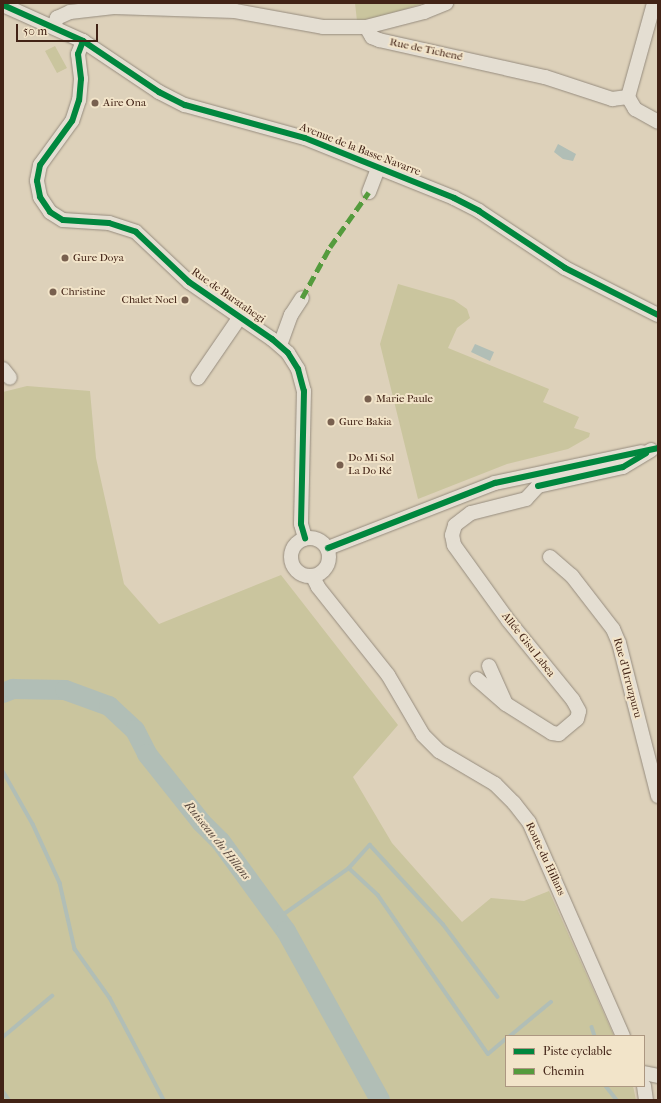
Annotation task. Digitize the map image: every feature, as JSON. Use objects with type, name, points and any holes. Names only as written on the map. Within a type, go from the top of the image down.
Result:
[{"type":"street","points":[[54,26],[62,14],[75,11],[114,7],[186,6],[235,11],[323,27],[366,27],[424,12],[446,3]]},
{"type":"street","points":[[654,3],[630,98],[635,109],[658,122]]},
{"type":"street","name":"Avenue de la Basse Navarre","points":[[3,5],[54,26],[83,41],[159,92],[185,105],[305,138],[379,166],[467,204],[565,268],[658,315]]},
{"type":"street","name":"Rue de Tichené","points":[[366,27],[372,37],[379,40],[545,77],[612,99],[630,98]]},
{"type":"street","name":"Rue de Baratahegi","points":[[83,41],[78,50],[81,79],[75,113],[48,151],[37,174],[38,189],[45,206],[63,220],[114,224],[136,232],[189,282],[280,345],[298,369],[304,391],[301,524],[305,538]]},
{"type":"street","points":[[369,192],[379,166]]},
{"type":"street","points":[[280,345],[291,315],[302,298]]},
{"type":"street","points":[[198,378],[240,317]]},
{"type":"street","points":[[328,548],[474,489],[529,475],[655,449]]},
{"type":"street","name":"Allée Gisu Labea","points":[[477,679],[506,704],[552,733],[559,734],[577,719],[578,711],[573,700],[508,620],[454,545],[452,535],[455,525],[463,517],[526,499],[538,486],[623,467],[655,449]]},
{"type":"street","points":[[520,501],[522,488],[529,475]]},
{"type":"street","points":[[305,538],[314,538],[322,542],[328,548],[329,563],[320,574],[316,582],[300,574],[291,562],[293,548],[305,538]]},
{"type":"street","name":"Rue d'Urruzpuru","points":[[550,557],[572,576],[613,629],[619,643],[658,796]]},
{"type":"street","name":"Route du Hillans","points":[[316,582],[388,675],[423,735],[439,751],[495,784],[514,803],[528,822],[623,1035]]},
{"type":"street","points":[[488,666],[506,704]]},
{"type":"street","points":[[645,1073],[658,1076]]},
{"type":"street","points":[[644,1087],[646,1100]]},
{"type":"shaded area","points":[[355,3],[424,3],[371,20],[357,21]]},
{"type":"shaded area","points":[[55,46],[67,68],[57,73],[45,51]]},
{"type":"shaded area","points":[[558,144],[576,154],[573,161],[563,159],[554,152]]},
{"type":"shaded area","points":[[398,284],[454,300],[467,309],[470,318],[457,328],[448,348],[549,389],[543,402],[579,417],[574,428],[590,433],[589,437],[568,449],[507,464],[418,499],[380,344]]},
{"type":"shaded area","points":[[475,344],[494,352],[490,361],[471,352]]},
{"type":"shaded area","points":[[27,386],[90,391],[96,458],[124,584],[159,624],[281,575],[398,725],[353,777],[392,843],[462,922],[491,898],[524,901],[549,891],[614,1035],[505,1035],[505,1087],[633,1087],[636,1100],[3,1100],[3,392]]},
{"type":"waterway","name":"Ruisseau du Hillans","points":[[3,693],[13,689],[65,690],[109,706],[135,730],[147,754],[201,822],[221,842],[286,931],[380,1100]]},
{"type":"waterway","points":[[3,771],[33,824],[60,883],[75,949],[110,998],[164,1100]]},
{"type":"waterway","points":[[277,919],[349,868],[370,845],[443,924],[498,997]]},
{"type":"waterway","points":[[349,868],[378,895],[488,1054],[505,1040]]},
{"type":"waterway","points":[[3,1037],[52,996]]},
{"type":"waterway","points":[[511,1035],[551,1002]]},
{"type":"waterway","points":[[592,1027],[595,1035]]},
{"type":"waterway","points":[[607,1087],[617,1100]]},
{"type":"waterway","points":[[3,1091],[9,1100]]},
{"type":"marked path","points":[[302,298],[330,247],[369,192]]},
{"type":"cycle path","points":[[3,5],[83,41],[159,92],[185,105],[305,138],[454,198],[479,211],[565,268],[658,315]]},
{"type":"cycle path","points":[[83,41],[78,54],[81,79],[79,100],[72,121],[40,165],[37,181],[40,197],[50,212],[63,220],[109,223],[136,232],[189,282],[272,339],[288,353],[298,369],[304,391],[301,524],[305,538]]},
{"type":"cycle path","points":[[328,548],[495,483],[658,448]]},
{"type":"cycle path","points":[[538,486],[623,467],[646,453]]},
{"type":"place","name":"Aire Ona","points":[[95,103]]},
{"type":"place","name":"Gure Doya","points":[[65,258]]},
{"type":"place","name":"Christine","points":[[53,292]]},
{"type":"place","name":"Chalet Noel","points":[[185,300]]},
{"type":"place","name":"Marie Paule","points":[[368,399]]},
{"type":"place","name":"Gure Bakia","points":[[331,422]]},
{"type":"place","name":"Do Mi Sol La Do Ré","points":[[340,465]]}]
